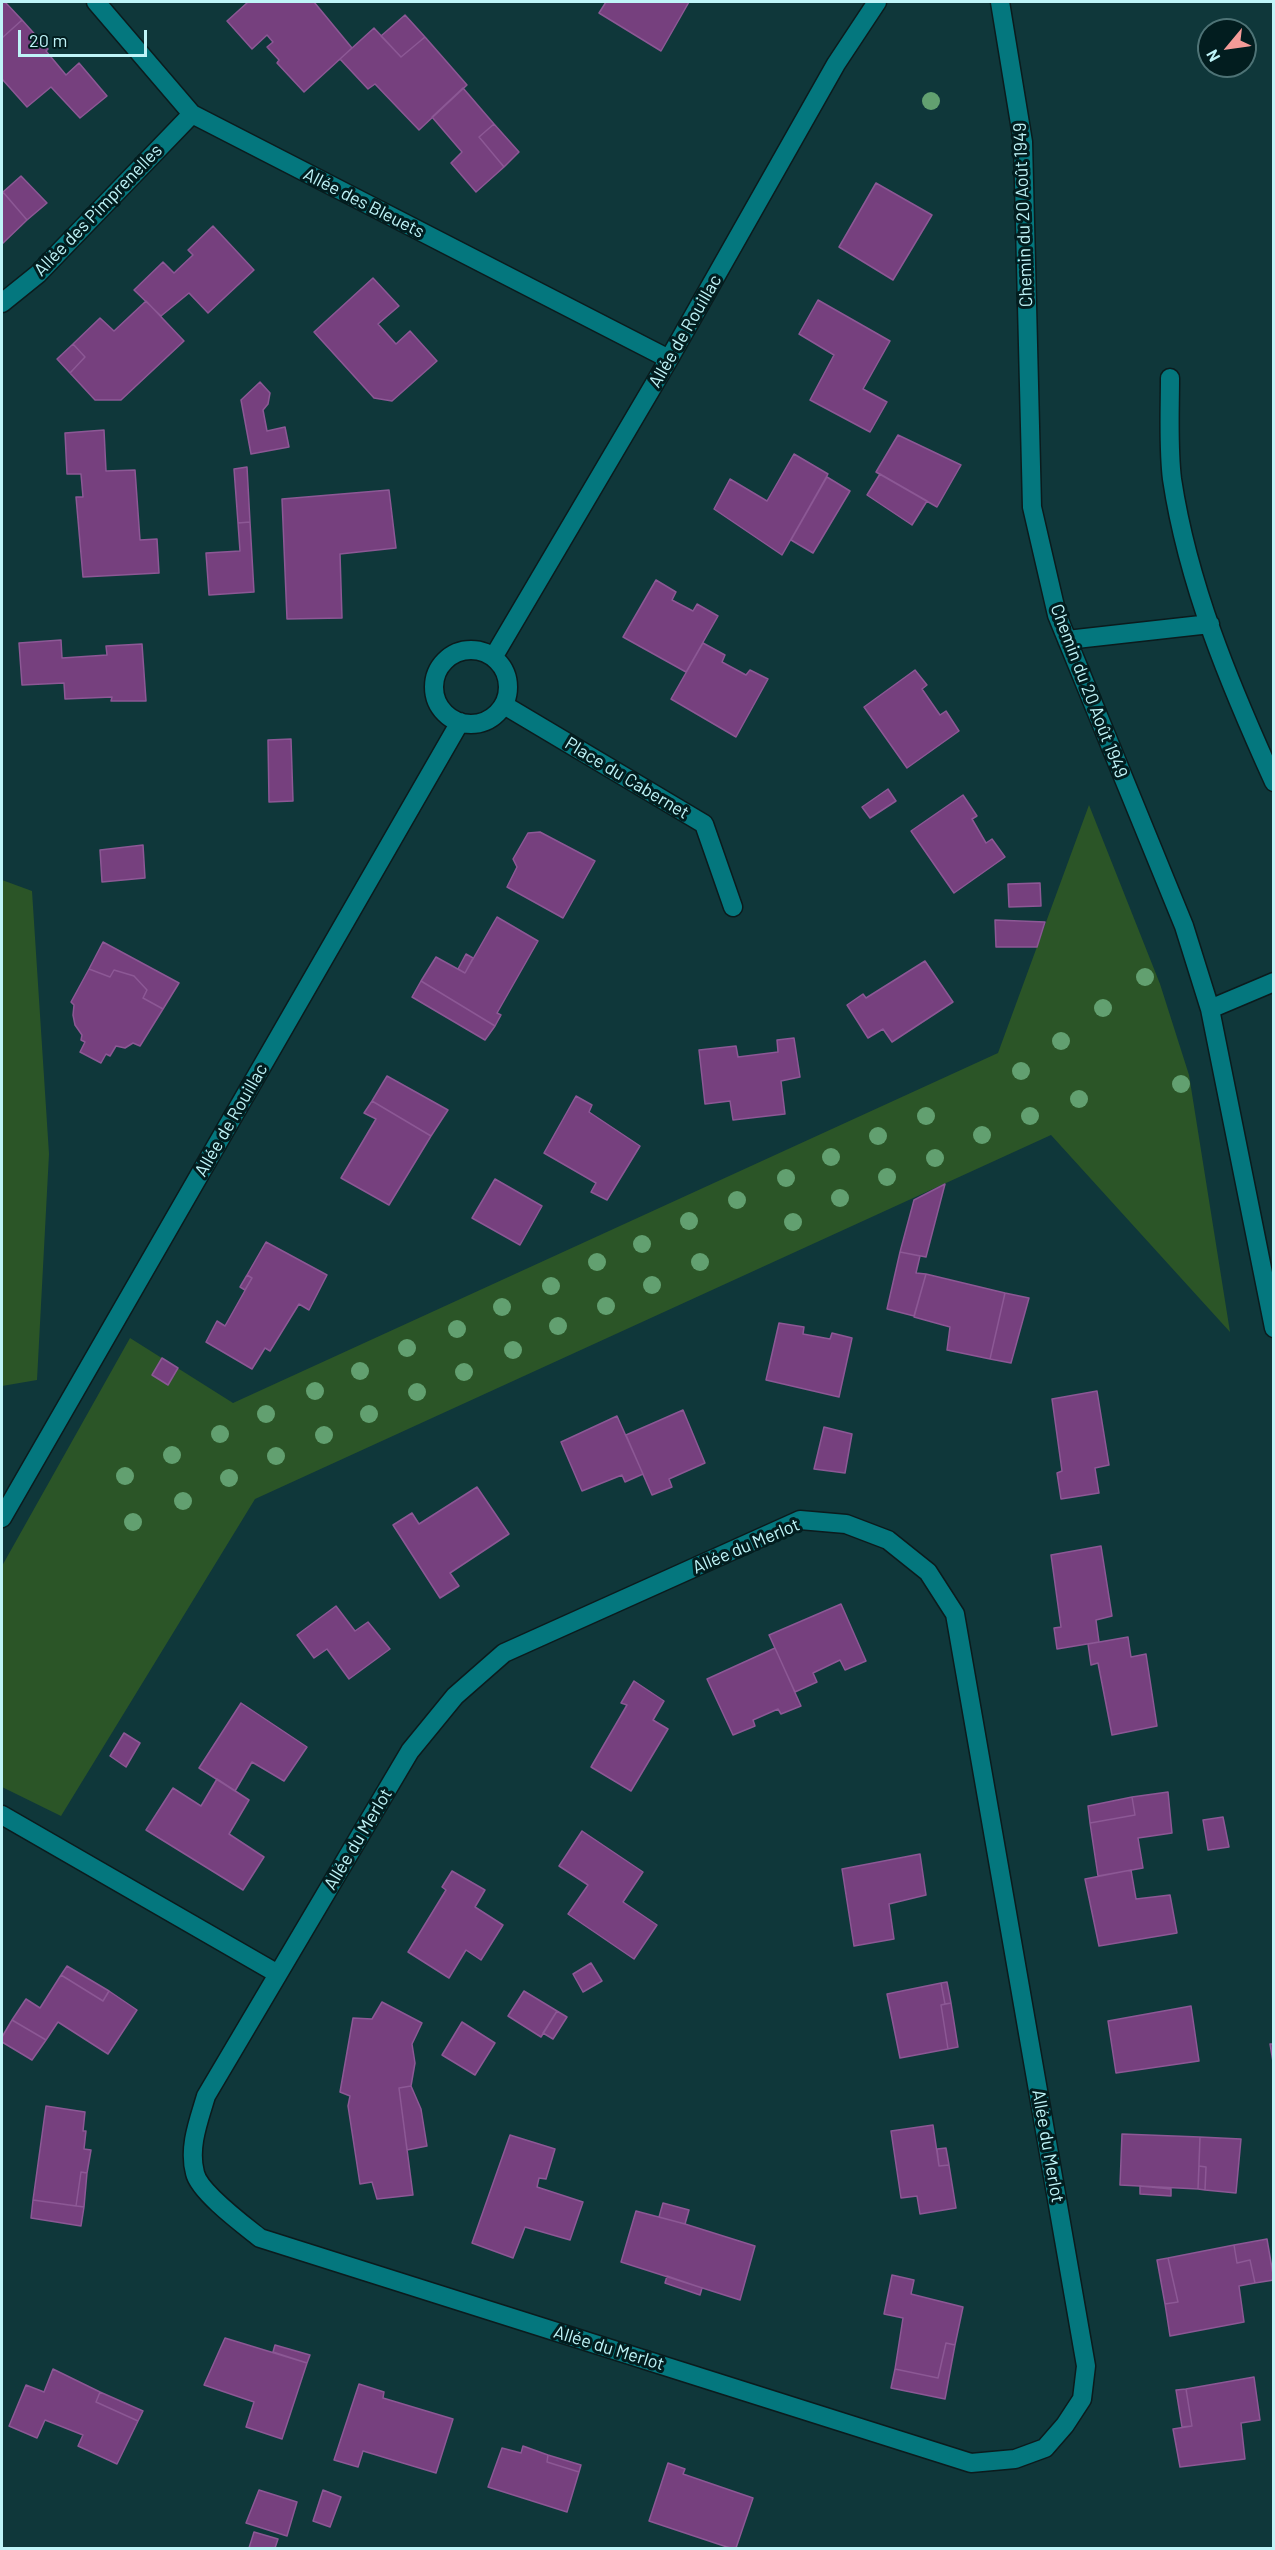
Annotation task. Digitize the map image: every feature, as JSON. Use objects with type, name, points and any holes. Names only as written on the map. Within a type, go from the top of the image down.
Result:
[{"type":"street","name":"Allée des Bleuets","points":[[96,2],[192,114],[669,359]]},
{"type":"street","name":"Allée de Rouillac","points":[[494,656],[669,359],[831,75],[878,2]]},
{"type":"street","name":"Chemin du 20 Août 1949","points":[[1000,2],[1023,142],[1032,507],[1057,615],[1184,926],[1210,1009],[1274,1328]]},
{"type":"street","name":"Allée des Pimprenelles","points":[[2,303],[38,274],[192,114]]},
{"type":"street","points":[[1170,378],[1172,477],[1191,570],[1240,706],[1274,782]]},
{"type":"street","points":[[1067,640],[1210,624]]},
{"type":"street","points":[[470,649],[494,656],[507,674],[509,684],[504,705],[490,719],[470,724],[448,716],[439,706],[434,694],[434,682],[438,669],[446,658],[456,651],[470,649]]},
{"type":"street","name":"Place du Cabernet","points":[[504,705],[704,824],[733,907]]},
{"type":"street","name":"Allée de Rouillac","points":[[2,1518],[460,722]]},
{"type":"street","points":[[1210,1009],[1274,982]]},
{"type":"street","name":"Allée du Merlot","points":[[800,1520],[846,1524],[888,1540],[928,1572],[955,1614],[1086,2366],[1082,2399],[1065,2425],[1045,2448],[1015,2459],[971,2463],[260,2238],[223,2209],[195,2175],[194,2137],[206,2096],[278,1974],[410,1751],[454,1696],[504,1653],[800,1520]]},
{"type":"street","points":[[2,1815],[278,1974]]},
{"type":"green space","points":[[1089,805],[1160,984],[1189,1075],[1230,1332],[1051,1135],[255,1499],[61,1816],[2,1787],[2,1566],[130,1338],[233,1403],[998,1053]]},
{"type":"green space","points":[[2,880],[32,891],[49,1154],[37,1380],[2,1386]]},
{"type":"building","points":[[2,2],[5,2],[22,20],[2,38]]},
{"type":"building","points":[[248,2],[314,2],[352,48],[304,92],[277,63],[279,60],[267,47],[273,42],[267,35],[252,49],[227,21]]},
{"type":"building","points":[[606,2],[689,2],[661,51],[599,13]]},
{"type":"building","points":[[405,15],[425,37],[401,57],[381,36]]},
{"type":"building","points":[[22,20],[48,49],[46,51],[66,75],[79,63],[107,96],[80,118],[51,87],[27,107],[2,79],[2,38]]},
{"type":"building","points":[[374,28],[401,57],[425,37],[467,85],[419,130],[375,84],[368,89],[340,59]]},
{"type":"building","points":[[463,88],[494,124],[479,137],[504,167],[476,192],[451,163],[462,152],[432,117]]},
{"type":"building","points":[[494,124],[519,152],[504,167],[479,137]]},
{"type":"building","points":[[21,176],[47,203],[27,220],[3,192]]},
{"type":"building","points":[[876,183],[932,215],[893,280],[839,247]]},
{"type":"building","points":[[2,191],[27,220],[2,244]]},
{"type":"building","points":[[213,226],[254,270],[208,313],[189,293],[161,316],[134,290],[163,262],[174,273],[193,255],[188,250]]},
{"type":"building","points":[[373,278],[399,306],[378,324],[396,344],[410,331],[437,361],[392,401],[374,398],[314,332]]},
{"type":"building","points":[[818,300],[890,341],[863,389],[887,402],[870,432],[810,400],[834,355],[799,334]]},
{"type":"building","points":[[146,301],[184,341],[121,400],[95,400],[70,373],[85,357],[73,344],[100,318],[114,331]]},
{"type":"building","points":[[73,344],[85,357],[70,373],[57,359]]},
{"type":"building","points":[[260,382],[270,393],[268,404],[263,410],[267,431],[285,427],[289,447],[251,454],[241,400]]},
{"type":"building","points":[[104,430],[106,471],[135,470],[140,540],[157,539],[159,573],[83,577],[76,497],[83,497],[81,474],[67,474],[65,433]]},
{"type":"building","points":[[898,435],[961,465],[937,507],[876,472]]},
{"type":"building","points":[[794,454],[828,474],[782,555],[714,509],[730,479],[767,501]]},
{"type":"building","points":[[247,467],[250,522],[238,523],[234,469]]},
{"type":"building","points":[[880,474],[927,501],[912,525],[867,495]]},
{"type":"building","points":[[827,477],[850,491],[813,553],[791,540]]},
{"type":"building","points":[[389,490],[396,548],[340,554],[342,618],[287,619],[282,499]]},
{"type":"building","points":[[250,522],[254,592],[209,595],[206,553],[240,551],[238,523]]},
{"type":"building","points":[[656,580],[676,592],[672,600],[693,611],[697,604],[718,616],[686,672],[623,637]]},
{"type":"building","points":[[61,640],[62,658],[107,655],[106,646],[142,644],[146,701],[111,701],[112,697],[65,699],[64,683],[22,685],[19,643]]},
{"type":"building","points":[[703,643],[725,655],[722,662],[746,675],[750,670],[768,679],[736,737],[671,699]]},
{"type":"building","points":[[915,670],[927,685],[922,689],[940,715],[946,711],[959,731],[907,768],[864,707]]},
{"type":"building","points":[[291,739],[293,801],[269,802],[268,740]]},
{"type":"building","points":[[888,789],[896,801],[870,818],[862,807]]},
{"type":"building","points":[[963,795],[977,816],[972,819],[986,843],[992,839],[1005,857],[954,893],[911,831]]},
{"type":"building","points":[[540,832],[595,861],[563,918],[507,887],[517,867],[513,859],[528,833]]},
{"type":"building","points":[[143,845],[145,878],[102,882],[100,850]]},
{"type":"building","points":[[1040,883],[1041,906],[1009,907],[1008,884]]},
{"type":"building","points":[[497,917],[538,941],[497,1013],[501,1015],[495,1026],[421,981],[436,957],[465,973]]},
{"type":"building","points":[[995,920],[1045,922],[1037,947],[996,947]]},
{"type":"building","points":[[103,942],[179,983],[163,1009],[143,998],[147,990],[134,976],[114,970],[110,977],[89,969]]},
{"type":"building","points":[[466,954],[473,958],[465,973],[458,969]]},
{"type":"building","points":[[925,961],[953,1002],[892,1042],[883,1029],[868,1038],[847,1005],[863,994],[866,998]]},
{"type":"building","points":[[89,969],[110,977],[114,970],[134,976],[147,990],[143,998],[163,1009],[140,1046],[133,1043],[125,1048],[116,1046],[110,1056],[106,1054],[101,1063],[80,1052],[85,1042],[81,1040],[82,1035],[75,1025],[74,1005],[71,1002]]},
{"type":"building","points":[[421,981],[495,1026],[485,1040],[412,997]]},
{"type":"building","points":[[794,1038],[800,1077],[781,1081],[785,1114],[733,1120],[730,1101],[705,1104],[699,1050],[736,1046],[738,1057],[778,1052],[777,1040]]},
{"type":"building","points":[[387,1076],[448,1110],[431,1136],[372,1101]]},
{"type":"building","points":[[576,1096],[592,1105],[589,1112],[640,1146],[607,1200],[591,1192],[596,1183],[544,1153]]},
{"type":"building","points":[[372,1101],[431,1136],[389,1205],[341,1178],[376,1119],[364,1113]]},
{"type":"building","points":[[495,1179],[542,1206],[520,1245],[472,1218]]},
{"type":"building","points":[[945,1184],[926,1257],[900,1252],[914,1200]]},
{"type":"building","points":[[266,1242],[327,1275],[309,1310],[299,1304],[270,1351],[265,1348],[252,1369],[206,1342],[217,1321],[225,1326],[252,1278],[247,1275]]},
{"type":"building","points":[[900,1252],[920,1256],[916,1273],[926,1274],[914,1316],[887,1309]]},
{"type":"building","points":[[926,1274],[1005,1293],[990,1359],[947,1350],[950,1327],[914,1317]]},
{"type":"building","points":[[247,1275],[252,1278],[245,1290],[240,1287]]},
{"type":"building","points":[[1005,1293],[1029,1298],[1011,1363],[990,1359]]},
{"type":"building","points":[[779,1323],[804,1327],[803,1334],[830,1339],[832,1333],[852,1338],[839,1397],[766,1380]]},
{"type":"building","points":[[162,1358],[178,1368],[168,1385],[152,1375]]},
{"type":"building","points":[[1097,1391],[1109,1465],[1095,1468],[1099,1493],[1061,1499],[1057,1473],[1062,1471],[1052,1399]]},
{"type":"building","points":[[683,1410],[705,1463],[669,1479],[672,1487],[652,1495],[626,1435]]},
{"type":"building","points":[[617,1416],[643,1474],[625,1482],[622,1475],[582,1491],[561,1442]]},
{"type":"building","points":[[824,1427],[852,1434],[845,1473],[814,1469]]},
{"type":"building","points":[[477,1487],[509,1534],[450,1573],[459,1586],[440,1598],[393,1525],[412,1513],[419,1524]]},
{"type":"building","points":[[1101,1546],[1112,1616],[1096,1620],[1099,1642],[1057,1649],[1054,1628],[1061,1627],[1051,1555]]},
{"type":"building","points":[[841,1604],[866,1661],[845,1670],[840,1660],[813,1673],[817,1682],[795,1692],[769,1635]]},
{"type":"building","points":[[336,1606],[355,1631],[368,1622],[390,1649],[349,1679],[327,1649],[314,1658],[297,1635]]},
{"type":"building","points":[[1128,1637],[1131,1657],[1146,1654],[1157,1726],[1112,1735],[1098,1663],[1091,1665],[1088,1644]]},
{"type":"building","points":[[775,1648],[801,1706],[781,1714],[778,1709],[753,1720],[755,1726],[733,1735],[707,1679]]},
{"type":"building","points":[[634,1681],[664,1701],[653,1720],[668,1729],[631,1791],[591,1767],[627,1705],[621,1703]]},
{"type":"building","points":[[241,1703],[307,1747],[284,1781],[252,1762],[235,1791],[199,1768]]},
{"type":"building","points":[[124,1733],[140,1743],[126,1767],[110,1756]]},
{"type":"building","points":[[217,1779],[249,1800],[229,1834],[264,1857],[243,1890],[146,1830],[173,1788],[201,1806]]},
{"type":"building","points":[[1168,1792],[1172,1833],[1138,1838],[1143,1868],[1098,1876],[1090,1823],[1135,1815],[1132,1797]]},
{"type":"building","points":[[1132,1797],[1135,1815],[1090,1823],[1088,1806]]},
{"type":"building","points":[[1223,1817],[1229,1847],[1208,1850],[1203,1820]]},
{"type":"building","points":[[582,1831],[643,1872],[623,1902],[657,1925],[634,1959],[568,1914],[588,1885],[559,1866]]},
{"type":"building","points":[[920,1854],[926,1895],[889,1904],[894,1939],[854,1946],[842,1869]]},
{"type":"building","points":[[1131,1870],[1136,1899],[1170,1895],[1177,1933],[1099,1946],[1085,1879]]},
{"type":"building","points":[[452,1871],[485,1890],[475,1907],[503,1925],[481,1960],[466,1950],[449,1978],[408,1952],[446,1890],[442,1887]]},
{"type":"building","points":[[591,1963],[602,1981],[583,1992],[573,1974]]},
{"type":"building","points":[[67,1966],[109,1991],[103,2001],[61,1975]]},
{"type":"building","points":[[61,1975],[103,2001],[109,1991],[137,2010],[108,2054],[58,2022],[46,2040],[12,2020],[26,1999],[40,2008]]},
{"type":"building","points":[[947,1982],[951,2003],[945,2004],[941,1983]]},
{"type":"building","points":[[941,1983],[945,2004],[941,2005],[948,2049],[900,2058],[887,1994]]},
{"type":"building","points":[[524,1991],[557,2011],[541,2037],[508,2016]]},
{"type":"building","points":[[382,2002],[422,2023],[412,2044],[415,2063],[411,2086],[399,2088],[413,2195],[377,2199],[372,2182],[360,2184],[348,2106],[350,2096],[340,2092],[353,2018],[372,2019]]},
{"type":"building","points":[[951,2003],[958,2047],[948,2049],[941,2005]]},
{"type":"building","points":[[1191,2006],[1199,2061],[1116,2073],[1108,2021]]},
{"type":"building","points":[[557,2011],[567,2017],[553,2039],[543,2033]]},
{"type":"building","points":[[12,2020],[46,2040],[32,2060],[2,2042],[2,2037]]},
{"type":"building","points":[[462,2022],[495,2043],[475,2075],[442,2055]]},
{"type":"building","points":[[1270,2044],[1274,2044],[1274,2068]]},
{"type":"building","points":[[411,2086],[421,2109],[427,2146],[407,2150],[399,2088]]},
{"type":"building","points":[[46,2106],[85,2112],[84,2149],[91,2150],[87,2173],[81,2172],[76,2206],[33,2200]]},
{"type":"building","points":[[933,2125],[939,2166],[949,2165],[956,2208],[920,2214],[917,2196],[901,2198],[891,2131]]},
{"type":"building","points":[[1122,2134],[1200,2137],[1198,2189],[1120,2185]]},
{"type":"building","points":[[510,2135],[555,2149],[546,2179],[539,2178],[537,2187],[583,2202],[570,2240],[525,2227],[513,2258],[472,2243]]},
{"type":"building","points":[[1200,2137],[1241,2139],[1236,2193],[1205,2190],[1206,2167],[1199,2166]]},
{"type":"building","points":[[946,2148],[949,2165],[939,2166],[937,2149]]},
{"type":"building","points":[[1199,2166],[1206,2167],[1205,2190],[1198,2189]]},
{"type":"building","points":[[81,2172],[87,2173],[84,2207],[76,2206]]},
{"type":"building","points":[[1140,2186],[1171,2189],[1171,2196],[1140,2194]]},
{"type":"building","points":[[33,2200],[84,2207],[81,2226],[31,2218]]},
{"type":"building","points":[[663,2203],[689,2210],[685,2224],[659,2217]]},
{"type":"building","points":[[636,2211],[755,2246],[740,2300],[621,2262]]},
{"type":"building","points":[[1267,2239],[1274,2280],[1255,2283],[1250,2260],[1237,2263],[1234,2245]]},
{"type":"building","points":[[1234,2245],[1237,2263],[1250,2260],[1255,2283],[1239,2286],[1244,2322],[1170,2336],[1165,2304],[1178,2302],[1168,2258]]},
{"type":"building","points":[[1168,2258],[1178,2302],[1165,2304],[1157,2260]]},
{"type":"building","points":[[892,2275],[914,2280],[911,2294],[963,2307],[955,2345],[946,2343],[938,2378],[895,2369],[903,2318],[884,2314]]},
{"type":"building","points":[[667,2276],[702,2288],[700,2295],[665,2283]]},
{"type":"building","points":[[225,2338],[307,2363],[282,2439],[246,2427],[254,2402],[204,2385]]},
{"type":"building","points":[[946,2343],[955,2345],[945,2399],[891,2388],[895,2369],[938,2378]]},
{"type":"building","points":[[275,2345],[310,2355],[307,2363],[273,2352]]},
{"type":"building","points":[[53,2369],[100,2392],[96,2402],[138,2421],[117,2464],[78,2446],[83,2435],[45,2420],[37,2438],[9,2426],[26,2385],[44,2392]]},
{"type":"building","points":[[1254,2377],[1260,2420],[1241,2423],[1245,2459],[1180,2467],[1173,2429],[1192,2426],[1186,2389]]},
{"type":"building","points":[[359,2384],[384,2392],[383,2398],[453,2419],[436,2473],[363,2451],[358,2467],[334,2460]]},
{"type":"building","points":[[1186,2389],[1192,2426],[1182,2427],[1176,2390]]},
{"type":"building","points":[[100,2392],[143,2411],[138,2421],[96,2402]]},
{"type":"building","points":[[523,2446],[548,2455],[547,2462],[579,2472],[567,2512],[488,2487],[502,2448],[521,2453]]},
{"type":"building","points":[[548,2455],[581,2465],[579,2472],[547,2462]]},
{"type":"building","points":[[668,2463],[685,2469],[683,2474],[753,2498],[736,2548],[649,2521]]},
{"type":"building","points":[[259,2490],[297,2502],[287,2536],[246,2523]]},
{"type":"building","points":[[323,2490],[341,2497],[330,2527],[313,2521]]},
{"type":"building","points":[[254,2532],[278,2539],[275,2548],[249,2548]]}]
